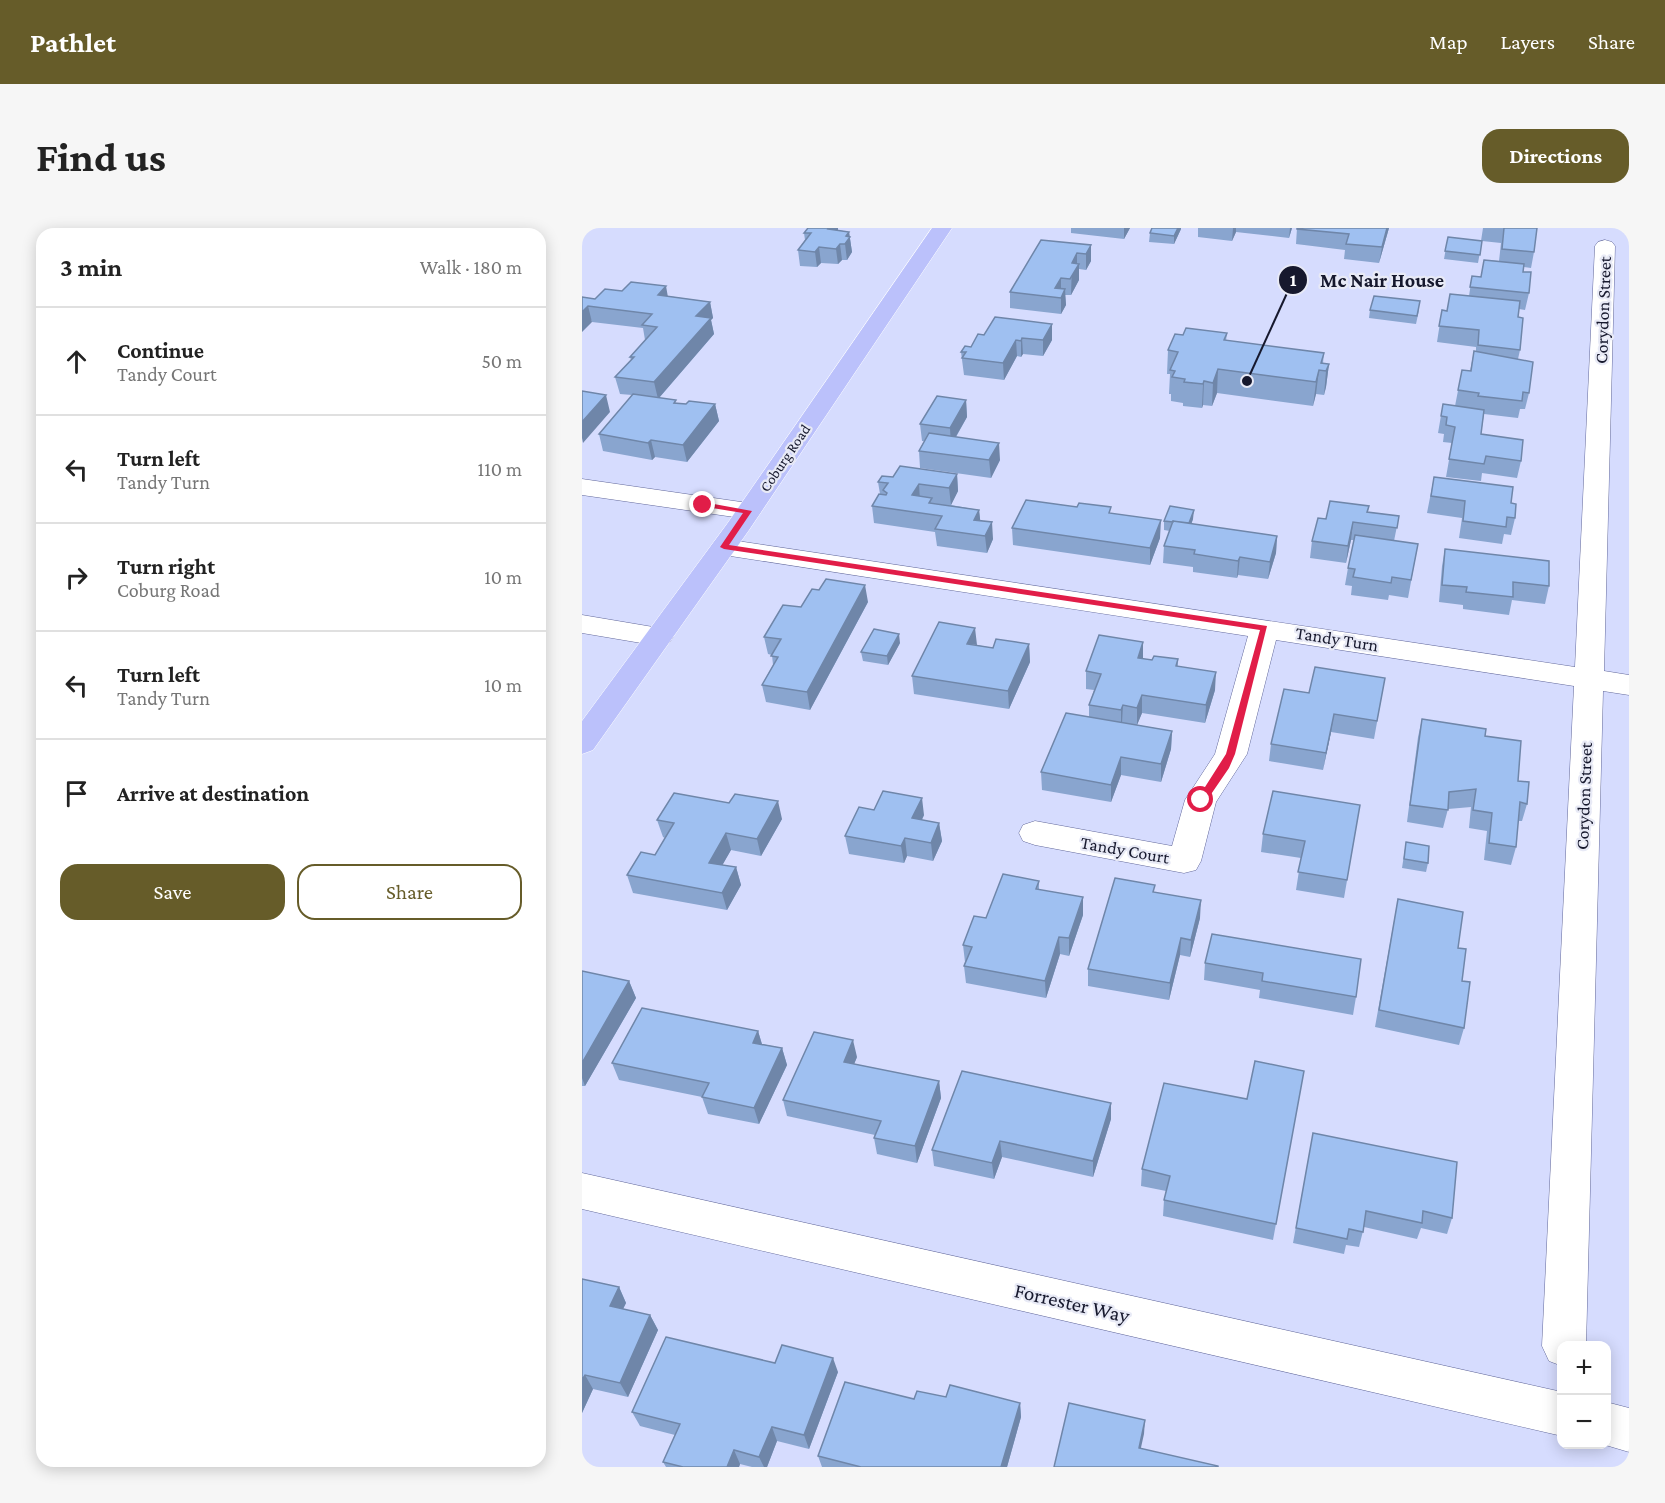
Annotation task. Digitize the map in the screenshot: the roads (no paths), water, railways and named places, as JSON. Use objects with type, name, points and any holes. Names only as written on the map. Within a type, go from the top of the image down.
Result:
[{"type":"main road","name":"Coburg Road","points":[[582,743],[724,547],[942,228]]},
{"type":"street","name":"Corydon Street","points":[[1564,1341],[1605,246]]},
{"type":"street","points":[[582,487],[748,511]]},
{"type":"street","name":"Tandy Turn","points":[[724,547],[1629,685]]},
{"type":"street","points":[[582,624],[659,636]]},
{"type":"street","name":"Tandy Court","points":[[1035,833],[1184,861],[1201,800],[1231,754],[1264,628]]},
{"type":"street","name":"Forrester Way","points":[[582,1191],[1557,1413]]},
{"type":"street","points":[[1611,1425],[1629,1430]]},
{"type":"place","name":"Mc Nair House","points":[[1247,381]]}]
